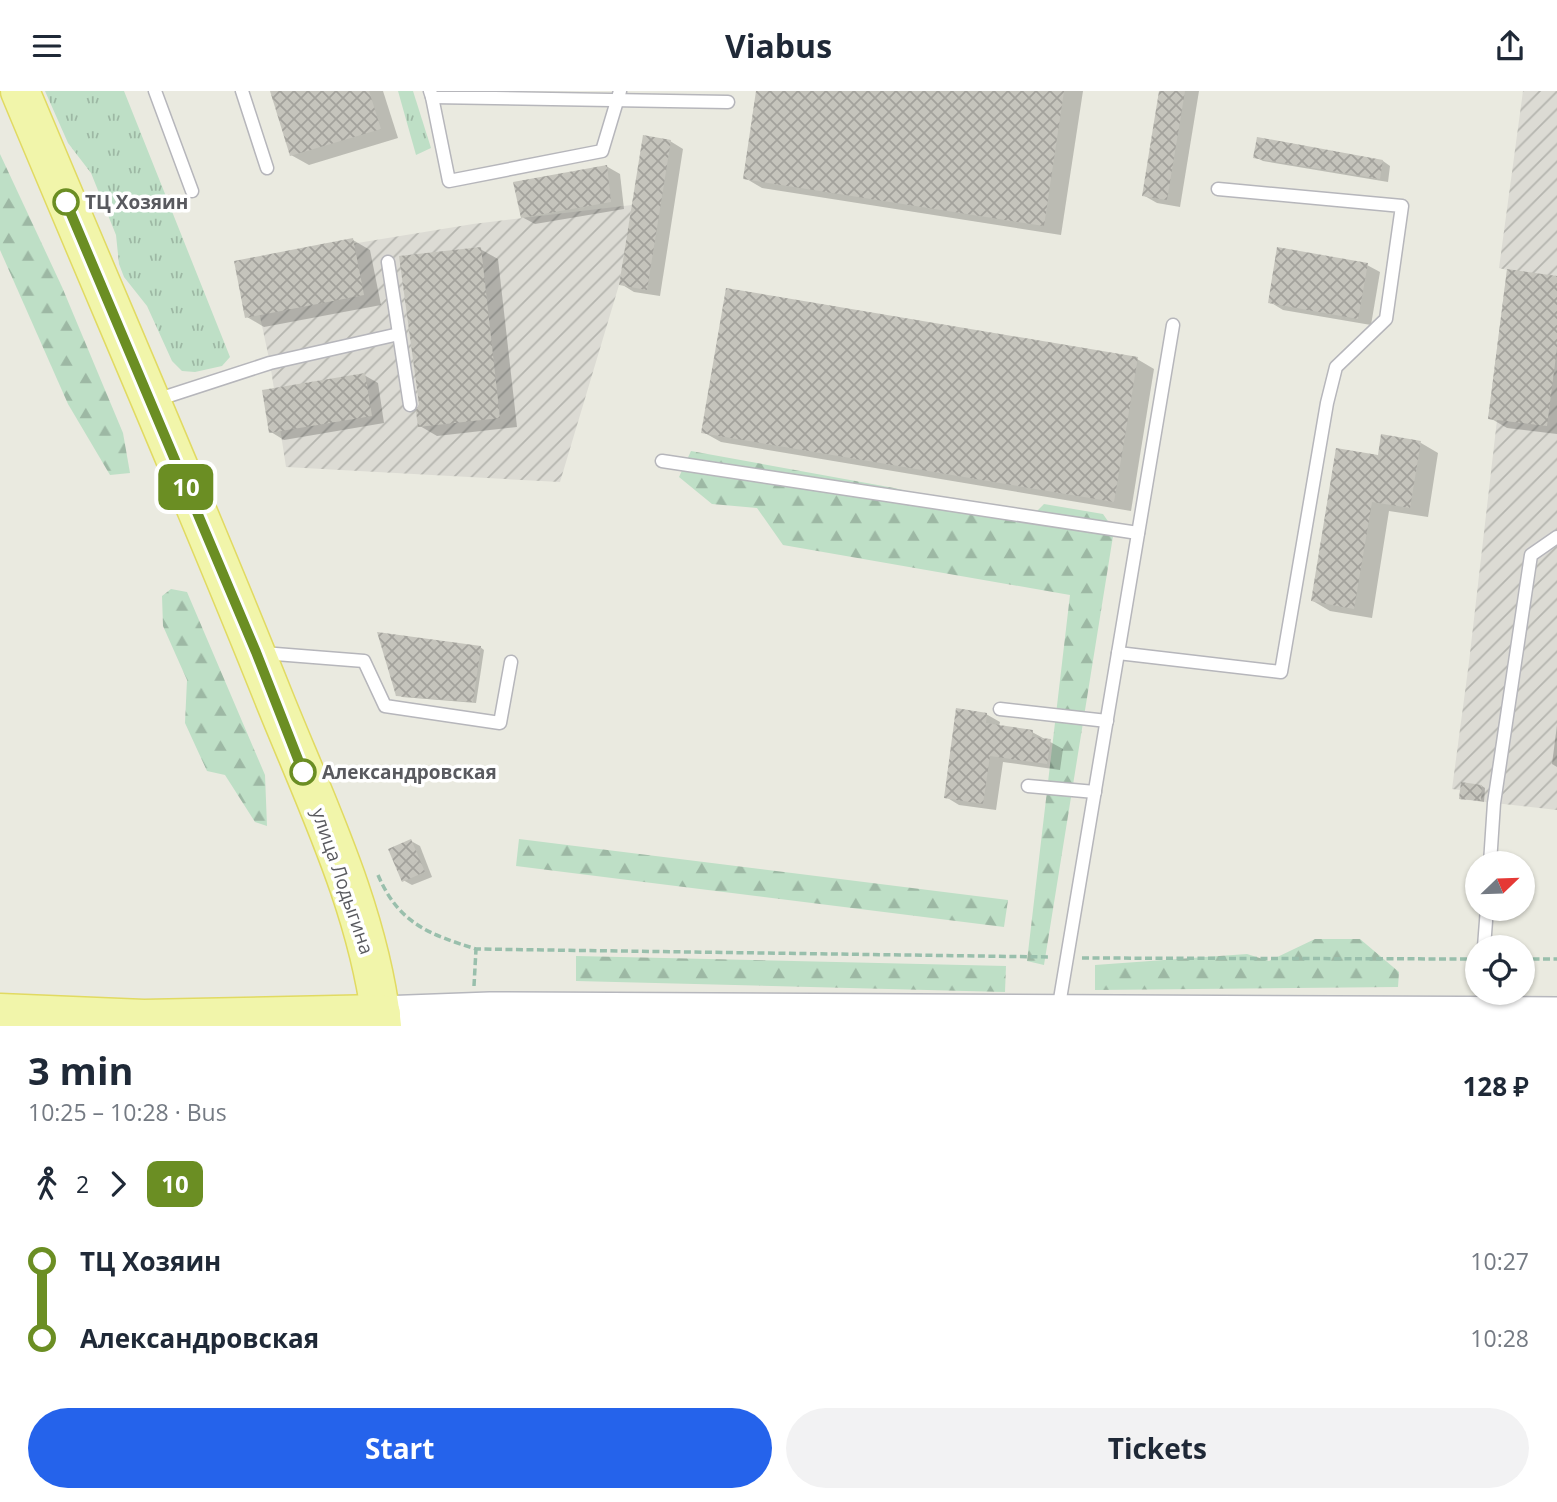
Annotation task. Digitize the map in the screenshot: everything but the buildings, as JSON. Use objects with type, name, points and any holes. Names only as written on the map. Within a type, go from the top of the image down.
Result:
[{"type":"main road","name":"улица Лодыгина","points":[[20,91],[256,652],[348,883],[370,954],[381,1020]]},
{"type":"main road","points":[[10,1018],[381,1020],[490,1010],[845,1019],[1406,1021],[1480,1009],[1557,1015]]},
{"type":"lane","points":[[155,91],[192,191]]},
{"type":"lane","points":[[242,91],[267,168]]},
{"type":"lane","points":[[619,95],[602,151],[449,181],[431,94],[619,95],[728,103]]},
{"type":"lane","points":[[1118,653],[1282,672],[1327,403],[1336,367],[1387,319],[1402,206],[1218,189]]},
{"type":"lane","points":[[388,262],[410,405]]},
{"type":"lane","points":[[1041,1018],[1067,958],[1173,325]]},
{"type":"lane","points":[[150,402],[270,363],[399,334]]},
{"type":"lane","points":[[662,461],[1138,533]]},
{"type":"lane","points":[[1491,851],[1494,803],[1531,555],[1557,537]]},
{"type":"lane","points":[[256,652],[364,661],[385,706],[500,723],[511,662]]},
{"type":"lane","points":[[1000,709],[1107,721]]},
{"type":"lane","points":[[1028,786],[1095,792]]},
{"type":"path","points":[[376,869],[400,912],[416,926],[476,949],[1067,958],[1465,959]]},
{"type":"path","points":[[1535,959],[1557,959]]},
{"type":"shaded area","points":[[1523,91],[1557,91],[1557,810],[1459,799],[1460,790],[1452,789],[1497,420],[1488,419],[1507,270],[1499,268]]},
{"type":"shaded area","points":[[632,205],[619,285],[560,482],[286,467],[270,363],[248,261],[473,224]]},
{"type":"green space","points":[[45,91],[124,91],[230,357],[222,366],[195,372],[182,371],[172,361],[147,306],[124,277],[119,264],[116,235],[91,173],[68,143]]},
{"type":"green space","points":[[398,91],[413,91],[431,148],[416,155]]},
{"type":"green space","points":[[0,154],[62,287],[123,433],[130,473],[110,475],[68,404],[0,250]]},
{"type":"green space","points":[[691,451],[894,488],[1028,520],[1044,504],[1103,514],[1114,530],[1044,965],[1027,961],[1070,595],[783,545],[757,508],[712,504],[679,477]]},
{"type":"green space","points":[[171,589],[187,592],[265,775],[267,826],[255,822],[225,775],[207,771],[185,723],[187,680],[163,626],[162,596]]},
{"type":"green space","points":[[519,839],[1008,900],[1004,927],[516,866]]},
{"type":"green space","points":[[1315,939],[1360,939],[1399,972],[1398,987],[1095,990],[1095,965],[1247,954],[1269,961]]},
{"type":"green space","points":[[576,956],[1006,966],[1005,992],[576,981]]},
{"type":"bus line","name":"10","points":[[66,202],[256,652],[303,772]]},
{"type":"place","name":"ТЦ Хозяин","points":[[66,202]]},
{"type":"place","name":"Александровская","points":[[303,772]]}]
